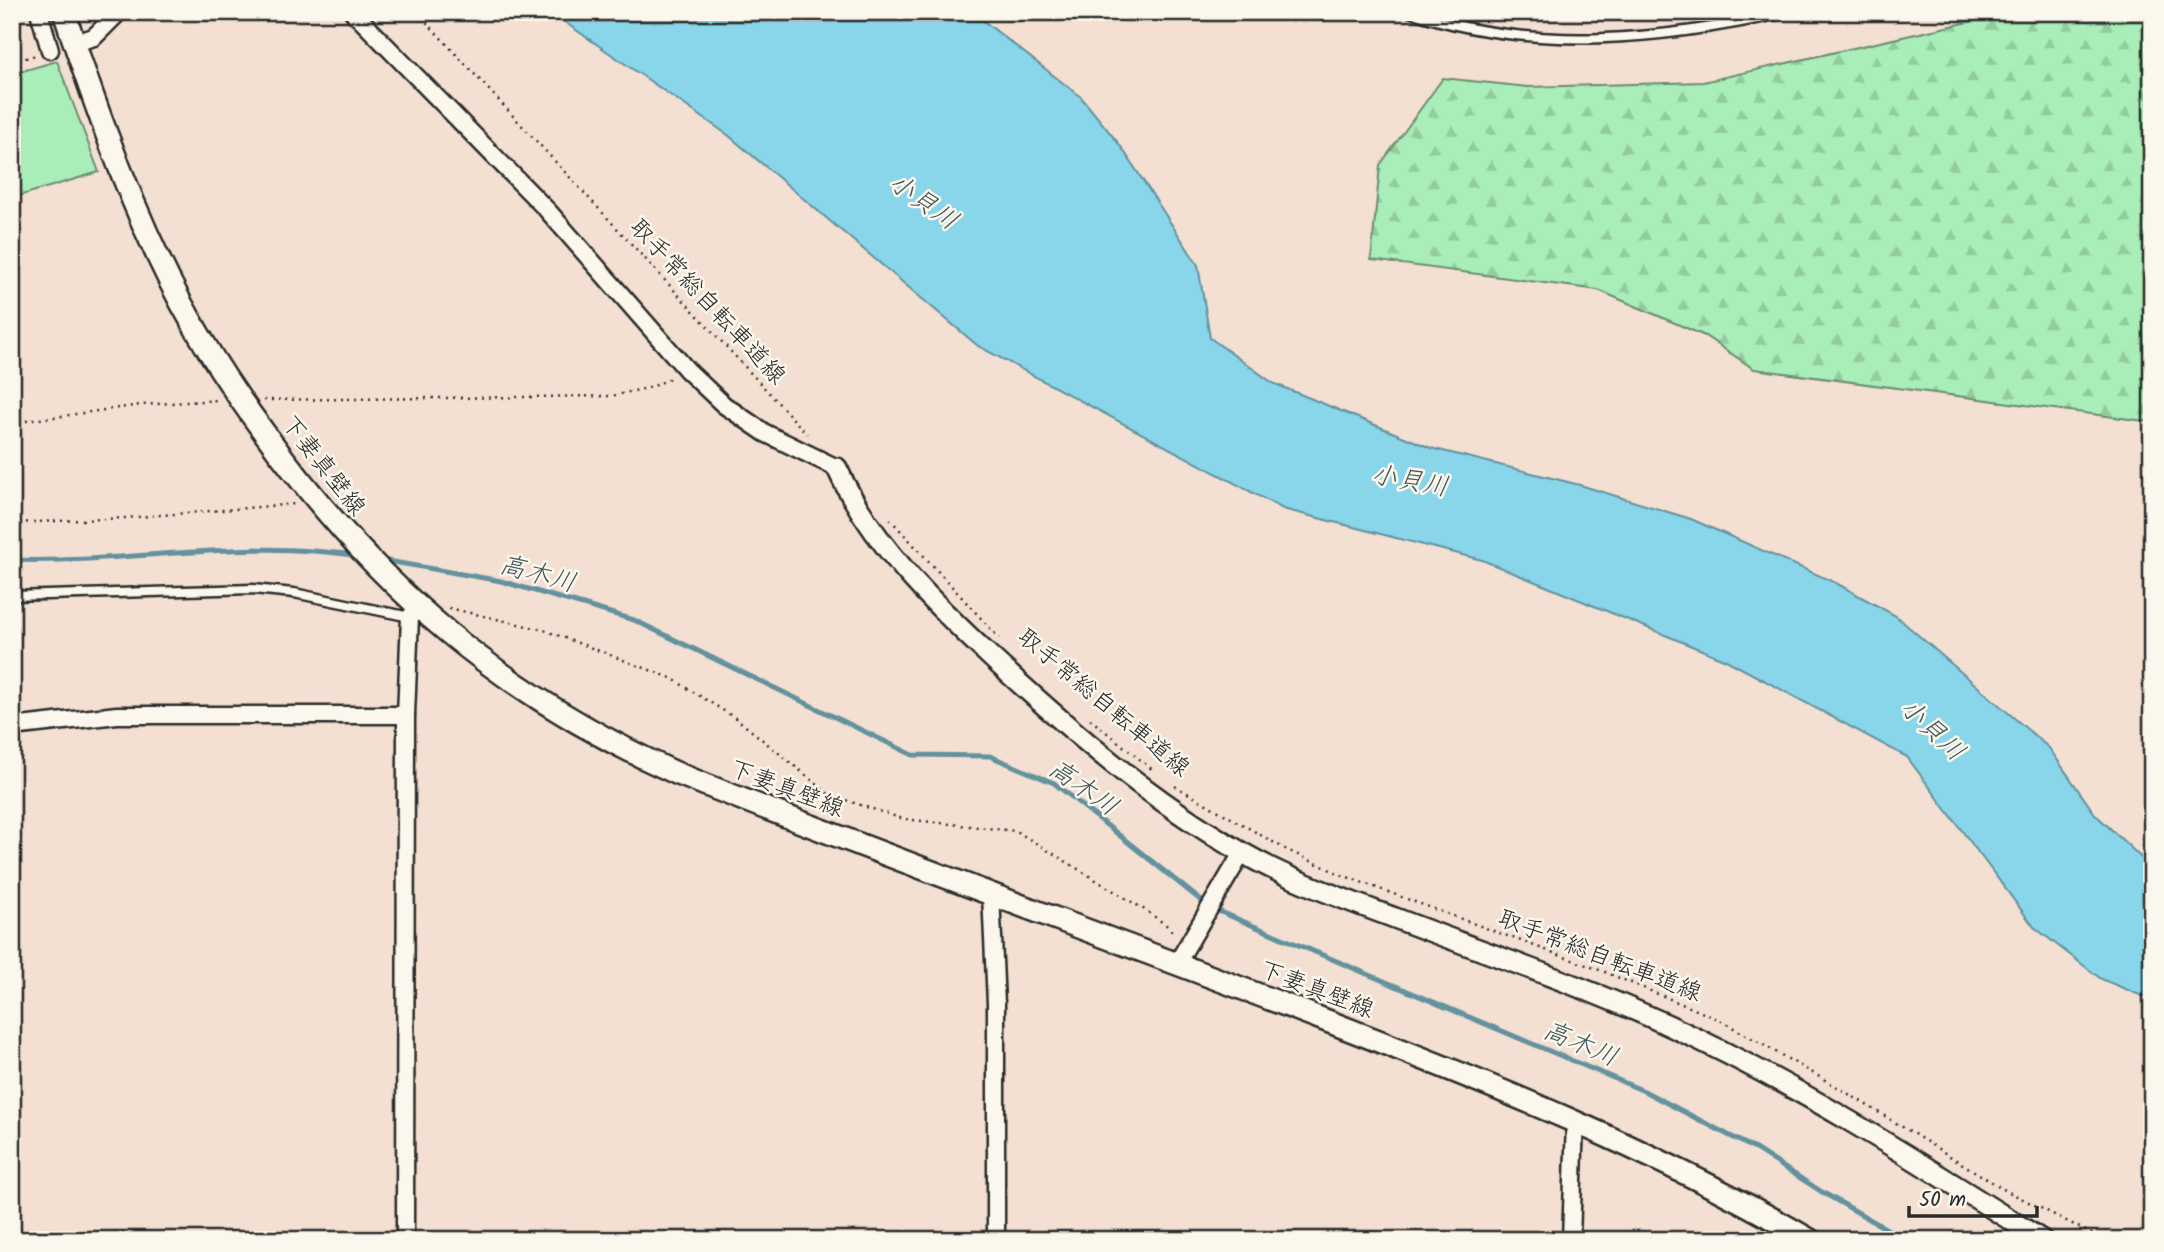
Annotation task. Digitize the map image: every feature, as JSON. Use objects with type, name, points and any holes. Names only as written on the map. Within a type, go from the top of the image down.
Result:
[{"type":"main road","name":"下妻真壁線","points":[[64,12],[125,183],[160,262],[240,400],[323,508],[412,608],[501,675],[597,736],[734,796],[991,894],[1183,953],[1575,1121],[1742,1200],[1810,1240]]},
{"type":"street","points":[[39,12],[50,50]]},
{"type":"street","points":[[74,43],[94,37],[119,12]]},
{"type":"street","points":[[354,12],[548,211],[687,370],[724,405],[765,433],[837,468],[865,520],[948,616],[1037,699],[1139,786],[1242,853],[1333,895],[1608,999],[1760,1069],[1921,1163],[2042,1240]]},
{"type":"street","points":[[405,1240],[406,715],[412,608]]},
{"type":"street","points":[[12,727],[117,715],[406,715]]},
{"type":"street","points":[[1183,953],[1242,853]]},
{"type":"street","points":[[991,894],[996,1004],[996,1240]]},
{"type":"street","points":[[1571,1240],[1575,1121]]},
{"type":"lane","points":[[1410,12],[1469,27],[1522,36],[1605,38],[1687,32],[1790,12]]},
{"type":"lane","points":[[12,596],[253,589],[412,608]]},
{"type":"path","name":"取手常総自転車道線","points":[[418,12],[811,438]]},
{"type":"path","points":[[12,423],[140,405],[240,400],[611,396],[652,387],[687,370]]},
{"type":"path","points":[[12,523],[323,508]]},
{"type":"path","name":"取手常総自転車道線","points":[[885,513],[1005,644]]},
{"type":"path","points":[[412,608],[454,608],[544,630],[671,678],[737,719],[831,795],[874,812],[903,819],[1016,831],[1153,916],[1168,927],[1183,953]]},
{"type":"path","name":"取手常総自転車道線","points":[[1088,717],[1160,775]]},
{"type":"path","name":"取手常総自転車道線","points":[[1171,784],[1287,849],[1342,875],[1605,972],[1718,1019],[1839,1088],[2005,1190],[2104,1240]]},
{"type":"green space","points":[[2013,12],[2152,12],[2152,422],[1754,369],[1705,336],[1598,290],[1371,260],[1380,165],[1443,78],[1528,87],[1703,82]]},
{"type":"green space","points":[[57,61],[99,172],[12,198],[12,74]]},
{"type":"water","name":"小貝川","points":[[550,12],[972,12],[1081,97],[1120,145],[1198,265],[1210,338],[1273,383],[1431,448],[1580,485],[1691,519],[1836,583],[1896,616],[2049,748],[2095,814],[2152,868],[2152,996],[2142,996],[2101,979],[2034,927],[1907,757],[1726,660],[1482,560],[1283,509],[978,346],[728,135]]},
{"type":"waterway","name":"高木川","points":[[12,560],[272,549],[358,556]]},
{"type":"waterway","name":"高木川","points":[[382,560],[501,581],[634,620],[913,755],[990,756],[1054,783],[1209,907],[1644,1091],[1757,1150],[1822,1192],[1906,1240]]}]
